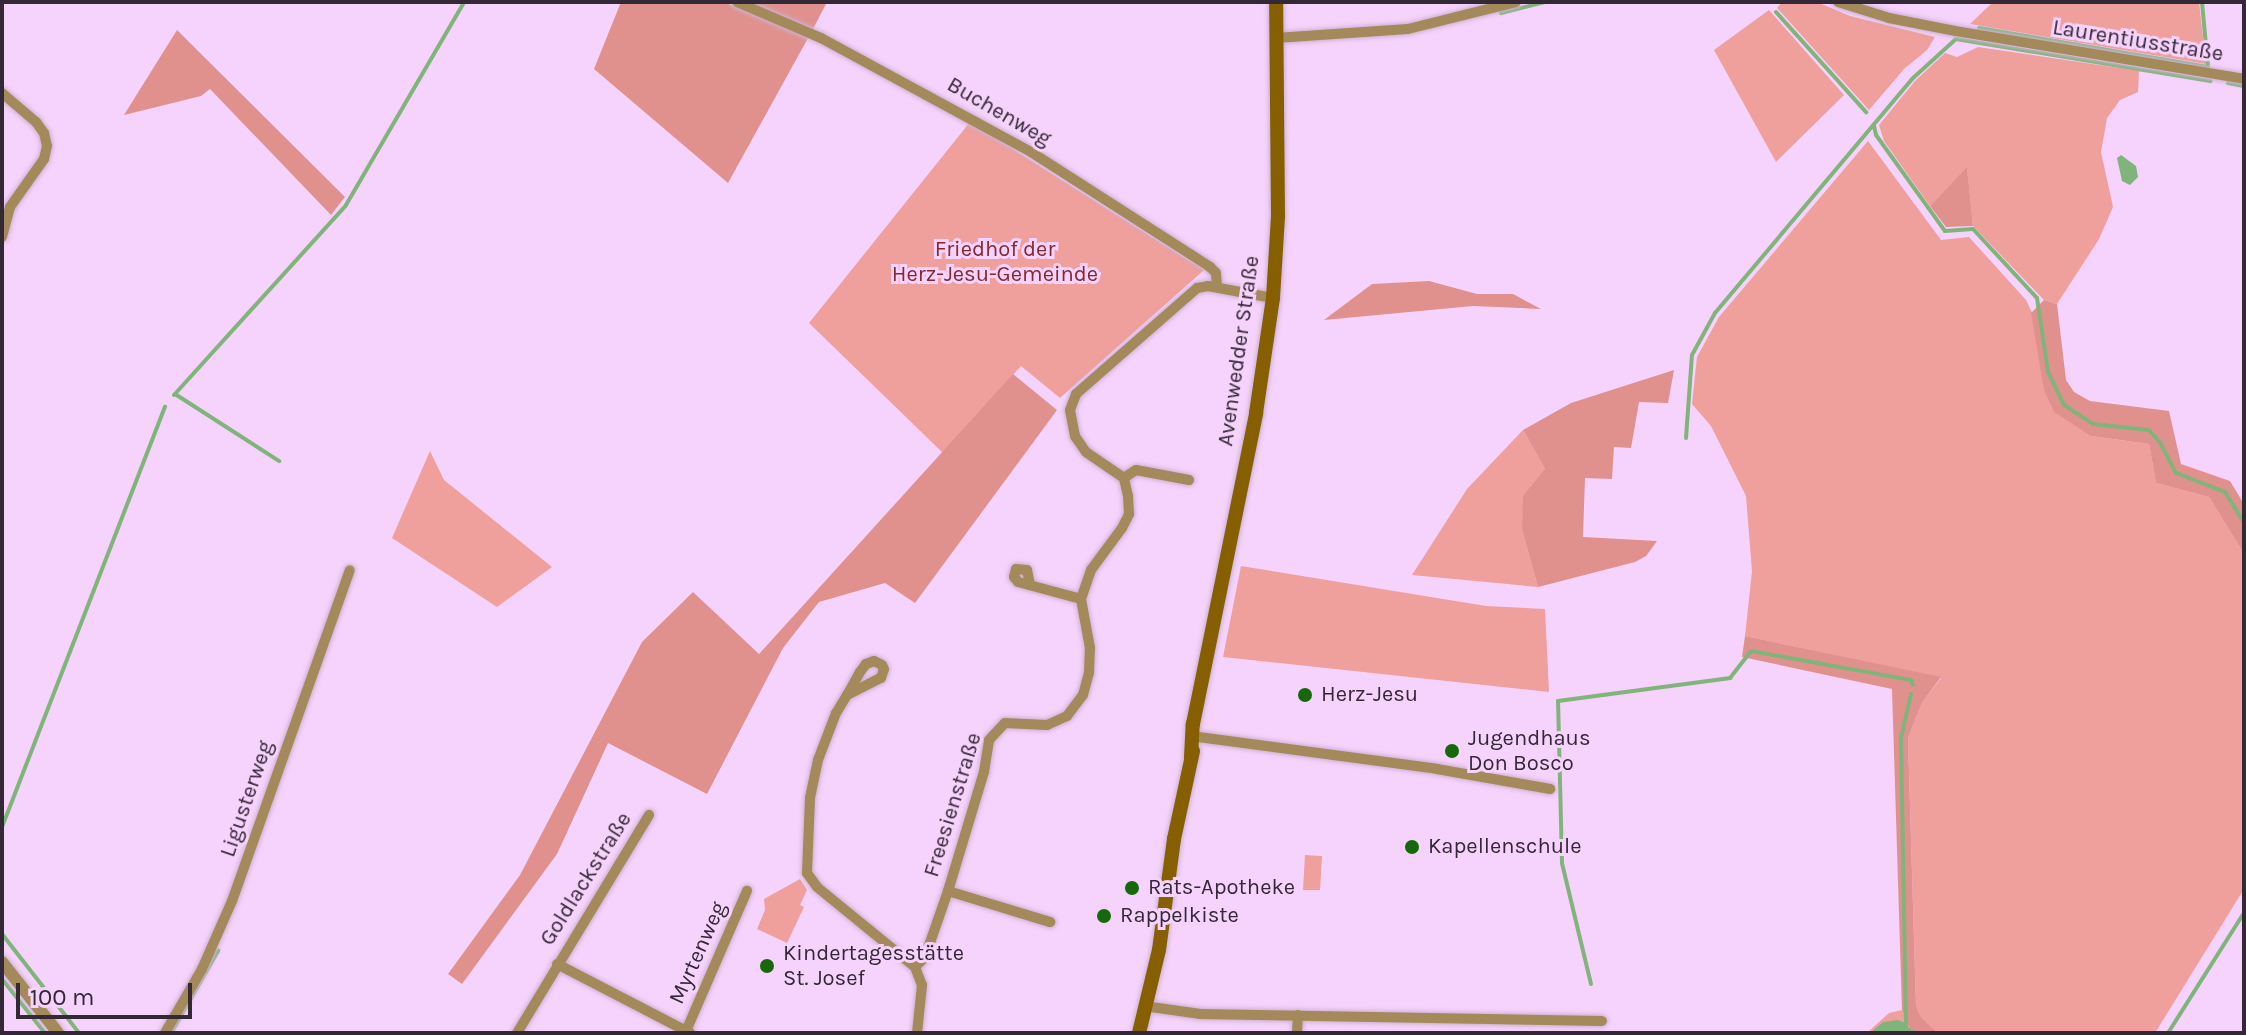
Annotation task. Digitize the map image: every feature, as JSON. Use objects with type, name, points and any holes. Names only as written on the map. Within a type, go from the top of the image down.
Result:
[{"type":"main road","name":"Avenwedder Straße","points":[[1139,1033],[1162,938],[1163,906],[1256,413],[1273,298],[1278,216],[1276,2]]},
{"type":"street","name":"Buchenweg","points":[[737,2],[821,38],[1031,152],[1210,267],[1216,273],[1217,287]]},
{"type":"street","points":[[1276,38],[1408,29],[1516,2]]},
{"type":"street","name":"Laurentiusstraße","points":[[1838,2],[1889,18],[1955,31],[2244,79]]},
{"type":"street","points":[[2,93],[36,122],[44,133],[47,146],[44,159],[15,198],[3,225],[2,237]]},
{"type":"street","points":[[1030,585],[1081,599],[1091,570],[1129,514],[1124,478],[1086,452],[1075,436],[1070,410],[1076,394],[1186,294],[1197,288],[1217,287],[1273,298]]},
{"type":"street","points":[[1124,478],[1136,470],[1189,480]]},
{"type":"street","name":"Ligusterweg","points":[[165,1033],[208,958],[232,901],[350,570]]},
{"type":"street","name":"Freesienstraße","points":[[915,967],[925,957],[948,891],[984,772],[985,753],[996,729],[1005,723],[1047,725],[1067,716],[1083,695],[1089,673],[1090,648],[1081,599]]},
{"type":"street","points":[[847,695],[818,760],[810,798],[807,873],[817,887],[915,967],[922,985],[917,1033]]},
{"type":"street","points":[[1195,737],[1437,769],[1550,789]]},
{"type":"street","name":"Goldlackstraße","points":[[517,1033],[649,815]]},
{"type":"street","name":"Myrtenweg","points":[[688,1032],[747,891]]},
{"type":"street","points":[[948,891],[1050,922]]},
{"type":"street","points":[[2,962],[58,1033]]},
{"type":"street","points":[[557,964],[688,1032]]},
{"type":"street","points":[[1144,1006],[1200,1014],[1602,1021]]},
{"type":"street","points":[[1297,1033],[1298,1015]]},
{"type":"street","points":[[1511,1021],[1511,1033]]},
{"type":"green space","points":[[1782,2],[1817,2],[1850,16],[1935,37],[1927,50],[1904,69],[1869,110],[1777,8]]},
{"type":"green space","points":[[1993,2],[2199,2],[2206,64],[1970,24]]},
{"type":"green space","points":[[1769,10],[1844,95],[1776,162],[1714,50]]},
{"type":"green space","points":[[1978,47],[2139,71],[2138,92],[2120,100],[2107,118],[2101,152],[2113,207],[2099,239],[2057,304],[2044,300],[1973,226],[1967,168],[1930,206],[1884,141],[1879,125],[1915,81],[1945,53],[1957,57]]},
{"type":"green space","name":"Friedhof der Herz-Jesu-Gemeinde","points":[[970,122],[1204,270],[1060,398],[1021,366],[943,453],[809,323]]},
{"type":"green space","points":[[1868,141],[1941,240],[1969,237],[2026,300],[2091,436],[2149,444],[2156,483],[2209,497],[2244,554],[2244,889],[2155,1033],[1938,1033],[1921,1017],[1916,1006],[1908,738],[1922,703],[1941,678],[1745,636],[1752,571],[1746,496],[1711,426],[1692,404],[1697,357],[1719,317]]},
{"type":"green space","points":[[1523,430],[1545,469],[1522,530],[1538,587],[1412,575],[1467,489]]},
{"type":"green space","points":[[430,451],[444,480],[552,567],[497,607],[392,538]]},
{"type":"green space","points":[[1241,566],[1486,606],[1545,609],[1549,692],[1223,657]]},
{"type":"green space","points":[[1305,855],[1322,856],[1320,890],[1303,890]]},
{"type":"green space","points":[[800,879],[807,890],[800,905],[804,907],[787,943],[757,929],[765,910],[764,899]]},
{"type":"green space","points":[[1902,1010],[1911,1033],[1867,1033],[1889,1013]]},
{"type":"shaded area","points":[[621,2],[724,2],[808,38],[728,183],[594,69]]},
{"type":"shaded area","points":[[749,2],[827,2],[813,29]]},
{"type":"shaded area","points":[[177,30],[345,197],[331,215],[210,89],[201,96],[124,115]]},
{"type":"shaded area","points":[[2121,155],[2136,166],[2138,177],[2130,185],[2122,181],[2117,158]]},
{"type":"shaded area","points":[[1967,167],[1973,226],[1946,227],[1930,206]]},
{"type":"shaded area","points":[[1429,281],[1477,294],[1513,294],[1541,309],[1473,306],[1324,320],[1372,284]]},
{"type":"shaded area","points":[[2044,300],[2057,304],[2066,380],[2074,392],[2090,401],[2169,411],[2181,464],[2230,481],[2244,504],[2244,554],[2209,497],[2156,483],[2149,444],[2091,436],[2054,412],[2044,390],[2031,313]]},
{"type":"shaded area","points":[[1674,370],[1668,403],[1639,402],[1631,448],[1614,447],[1612,479],[1585,478],[1583,537],[1657,541],[1646,556],[1635,562],[1538,587],[1522,530],[1523,496],[1545,469],[1523,430],[1571,403]]},
{"type":"shaded area","points":[[1013,374],[1057,410],[915,603],[885,583],[819,602],[783,648],[707,794],[608,743],[557,854],[462,984],[448,974],[520,875],[642,642],[693,592],[759,654]]},
{"type":"shaded area","points":[[1745,636],[1941,677],[1922,703],[1908,738],[1916,1006],[1921,1017],[1938,1033],[1911,1033],[1902,1010],[1892,689],[1742,657]]},
{"type":"shaded area","points":[[1898,1020],[1905,1023],[1908,1033],[1870,1033],[1883,1022]]},
{"type":"waterway","points":[[174,395],[346,205],[464,2]]},
{"type":"waterway","points":[[1501,13],[1545,2]]},
{"type":"waterway","points":[[1979,28],[2208,67],[2202,2]]},
{"type":"waterway","points":[[1776,12],[1866,112]]},
{"type":"waterway","points":[[1686,438],[1692,355],[1715,313],[1912,79],[1956,39],[2211,81]]},
{"type":"waterway","points":[[2228,83],[2244,86]]},
{"type":"waterway","points":[[1874,126],[1876,135],[1945,231],[1973,229],[2037,298],[2048,372],[2064,405],[2093,424],[2149,430],[2161,444],[2176,473],[2225,492],[2244,523]]},
{"type":"waterway","points":[[175,394],[279,461]]},
{"type":"waterway","points":[[2,827],[165,406]]},
{"type":"waterway","points":[[1591,984],[1562,863],[1558,701],[1730,678],[1751,651],[1911,680],[1913,685]]},
{"type":"waterway","points":[[1911,694],[1901,738],[1906,1029],[1916,1033]]},
{"type":"waterway","points":[[2168,1033],[2244,913]]},
{"type":"waterway","points":[[2,934],[79,1033]]},
{"type":"waterway","points":[[171,1033],[218,951]]},
{"type":"waterway","points":[[2,979],[45,1033]]},
{"type":"place","name":"Herz-Jesu","points":[[1305,695]]},
{"type":"place","name":"Jugendhaus Don Bosco","points":[[1452,751]]},
{"type":"place","name":"Kapellenschule","points":[[1412,847]]},
{"type":"place","name":"Rats-Apotheke","points":[[1132,888]]},
{"type":"place","name":"Rappelkiste","points":[[1104,916]]},
{"type":"place","name":"Kindertagesstätte St. Josef","points":[[767,966]]}]
